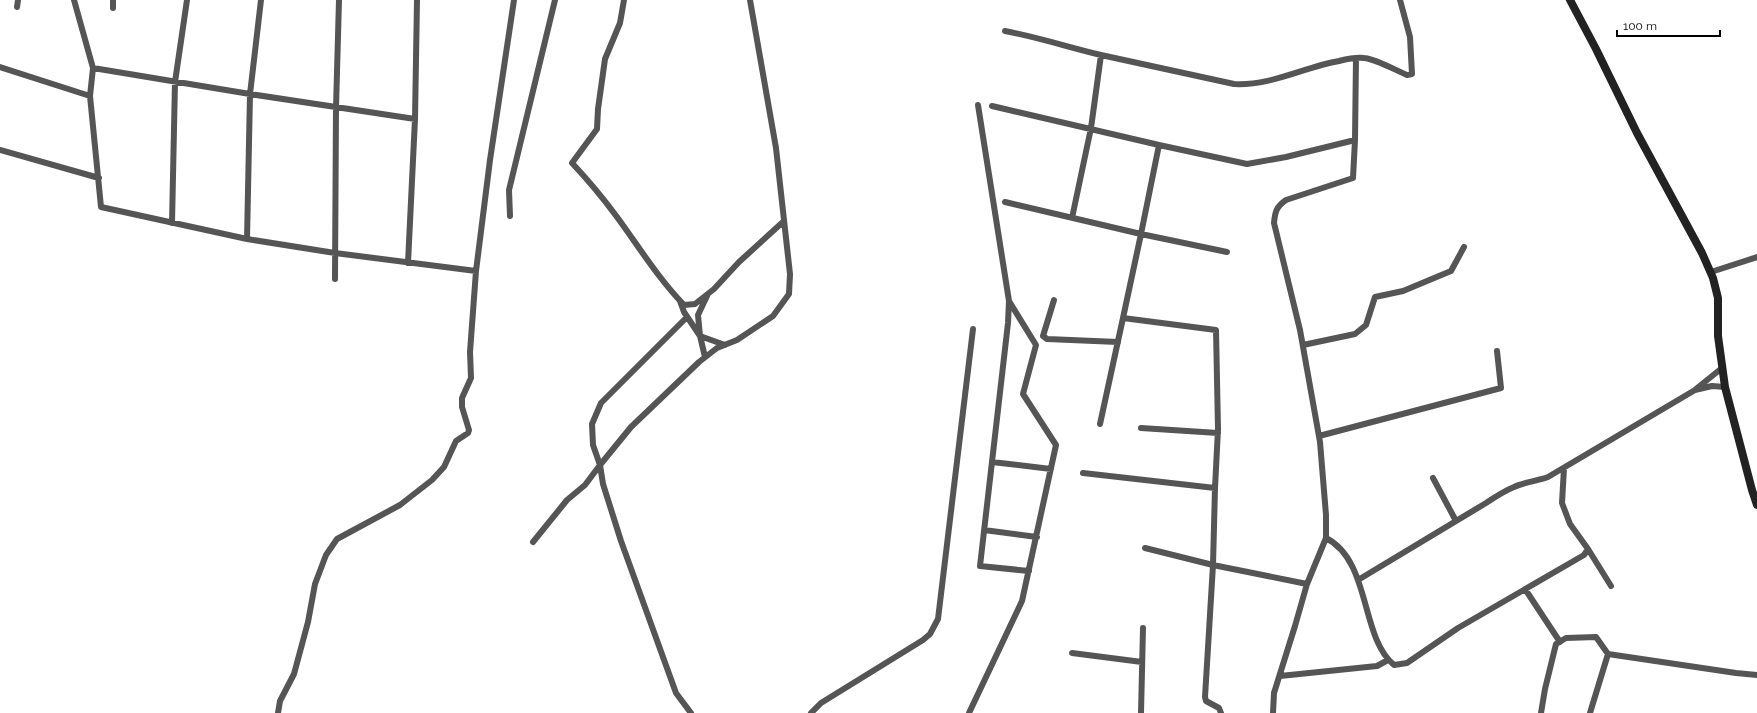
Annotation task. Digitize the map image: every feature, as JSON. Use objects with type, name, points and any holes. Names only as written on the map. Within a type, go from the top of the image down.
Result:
[{"type":"street","points":[[16,8],[18,0]]},
{"type":"street","points":[[74,0],[93,68],[90,96],[101,207],[247,239],[335,254],[476,271]]},
{"type":"street","points":[[113,0],[113,8]]},
{"type":"street","points":[[172,223],[175,82],[187,0]]},
{"type":"street","points":[[247,239],[250,94],[262,0]]},
{"type":"street","points":[[335,279],[336,108],[339,0]]},
{"type":"street","points":[[408,263],[415,119],[417,0]]},
{"type":"street","points":[[278,713],[280,701],[294,674],[308,622],[315,584],[326,555],[337,539],[400,505],[432,480],[444,467],[456,441],[468,433],[469,430],[462,407],[462,398],[471,378],[470,352],[476,271],[490,160],[514,0]]},
{"type":"street","points":[[510,216],[510,190],[555,0]]},
{"type":"street","points":[[624,0],[620,23],[605,59],[598,109],[597,129],[572,163],[589,181],[617,217],[664,284],[684,304],[695,304],[708,294],[784,220]]},
{"type":"street","points":[[533,542],[567,500],[585,484],[631,427],[705,357],[717,348],[737,340],[773,316],[789,294],[790,274],[776,148],[750,0]]},
{"type":"street","points":[[1005,30],[1035,36],[1048,42],[1101,55],[1234,84],[1250,85],[1290,75],[1326,63],[1356,58],[1365,58],[1406,75],[1412,74],[1410,37],[1400,0]]},
{"type":"street","points":[[1570,0],[1637,133],[1696,241],[1717,288],[1718,336],[1725,387],[1757,505]]},
{"type":"street","points":[[1072,218],[1091,128],[1101,55]]},
{"type":"street","points":[[1273,713],[1273,701],[1307,584],[1326,538],[1326,516],[1319,436],[1303,345],[1274,223],[1275,212],[1279,205],[1286,200],[1353,178],[1356,58]]},
{"type":"street","points":[[0,67],[90,96]]},
{"type":"street","points":[[93,68],[336,108],[415,119]]},
{"type":"street","points":[[978,105],[1009,301],[1008,323],[980,566],[1029,571]]},
{"type":"street","points":[[992,106],[1247,164],[1286,158],[1355,140]]},
{"type":"street","points":[[1100,424],[1159,144]]},
{"type":"street","points":[[0,150],[99,178]]},
{"type":"street","points":[[1005,202],[1141,234],[1226,252]]},
{"type":"street","points":[[1303,345],[1355,334],[1366,325],[1375,297],[1403,292],[1451,271],[1464,247]]},
{"type":"street","points":[[1711,272],[1757,257]]},
{"type":"street","points":[[705,357],[700,336],[698,315],[708,294]]},
{"type":"street","points":[[1054,300],[1043,336],[1047,339],[1118,342]]},
{"type":"street","points":[[680,301],[687,317],[700,336],[725,345]]},
{"type":"street","points":[[969,713],[974,706],[1022,601],[1056,445],[1023,394],[1036,345],[1009,301]]},
{"type":"street","points":[[687,317],[601,403],[592,424],[593,445],[600,465],[602,484],[642,602],[660,644],[676,693],[691,713]]},
{"type":"street","points":[[1123,318],[1216,330],[1218,433],[1215,488],[1214,565],[1205,698],[1206,701],[1219,708],[1221,713]]},
{"type":"street","points":[[811,713],[821,703],[924,640],[930,634],[938,619],[972,329]]},
{"type":"street","points":[[1319,436],[1501,388],[1496,351]]},
{"type":"street","points":[[1358,580],[1500,493],[1516,486],[1535,482],[1548,477],[1564,468],[1695,390],[1722,368]]},
{"type":"street","points":[[1695,390],[1712,386],[1725,387]]},
{"type":"street","points":[[1141,428],[1218,433]]},
{"type":"street","points":[[992,462],[1051,469]]},
{"type":"street","points":[[1564,468],[1562,503],[1570,524],[1588,549],[1611,586]]},
{"type":"street","points":[[1083,473],[1215,488]]},
{"type":"street","points":[[1433,478],[1456,521]]},
{"type":"street","points":[[984,530],[1037,536]]},
{"type":"street","points":[[1326,538],[1334,542],[1344,555],[1358,580],[1376,638],[1383,654],[1394,665],[1407,663],[1458,628],[1584,555],[1588,549]]},
{"type":"street","points":[[1145,548],[1214,565],[1307,584]]},
{"type":"street","points":[[1525,589],[1560,642]]},
{"type":"street","points":[[1141,713],[1143,628]]},
{"type":"street","points":[[1541,713],[1556,644],[1566,638],[1596,637],[1608,654],[1757,675]]},
{"type":"street","points":[[1072,653],[1142,662]]},
{"type":"street","points":[[1590,713],[1608,654]]},
{"type":"street","points":[[1280,676],[1377,666],[1388,660]]}]
